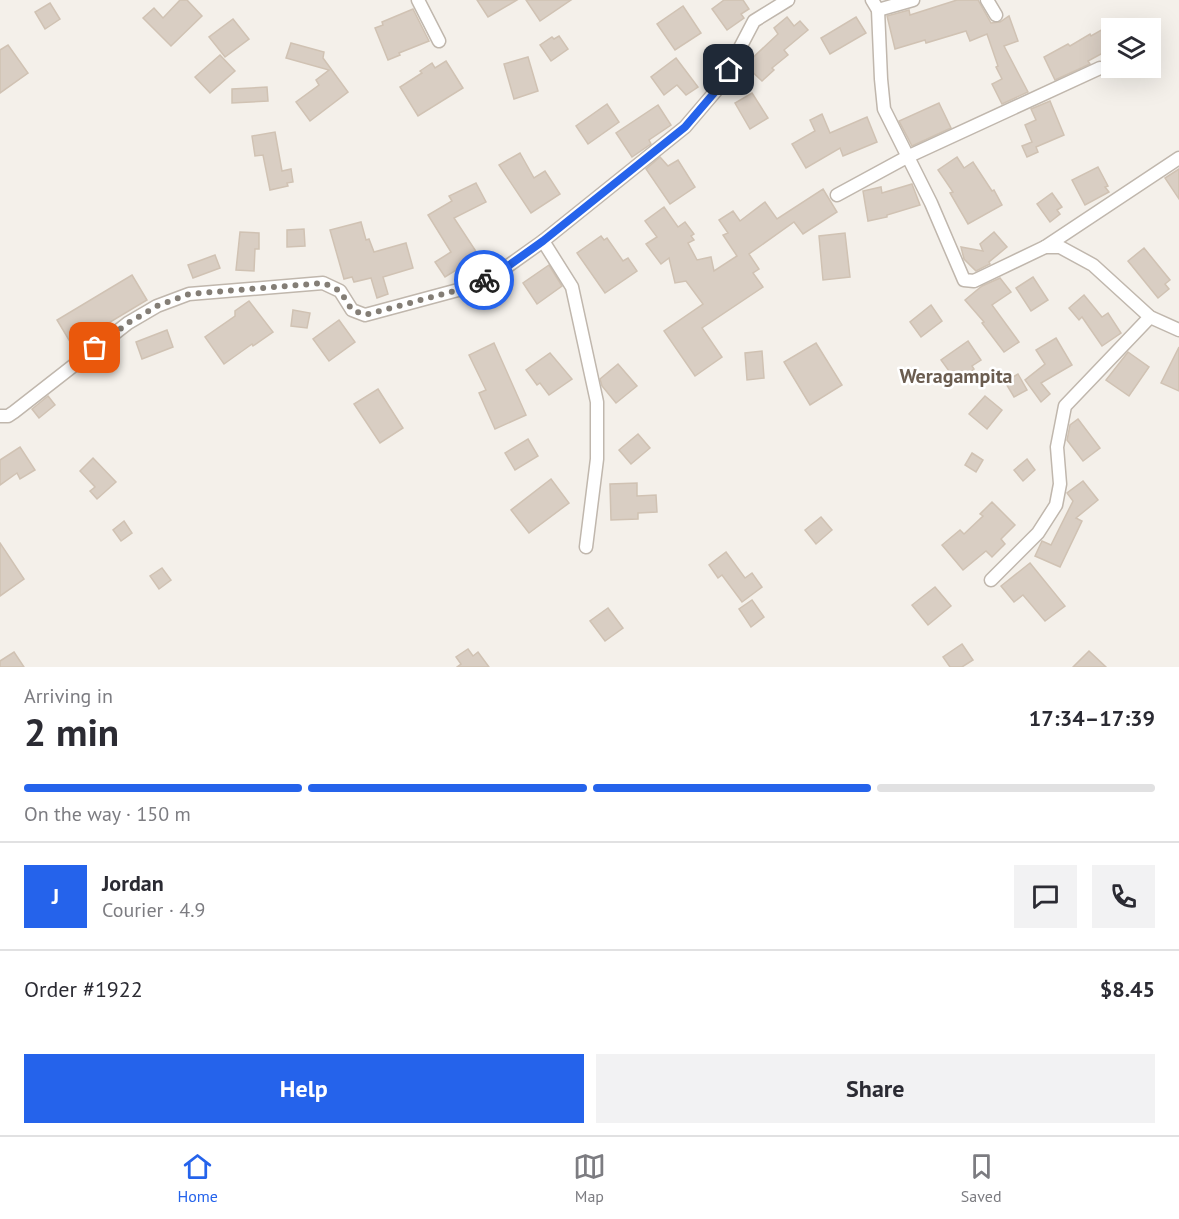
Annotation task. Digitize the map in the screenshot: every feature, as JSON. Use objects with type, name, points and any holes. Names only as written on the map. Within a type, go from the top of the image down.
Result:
[{"type":"street","points":[[0,416],[8,416],[128,323],[157,306],[189,294],[324,283],[340,291],[352,310],[365,315],[458,290],[494,276],[543,241],[685,127],[720,86],[754,21],[788,0]]},
{"type":"street","points":[[913,0],[875,5],[884,109],[931,203],[964,280],[974,281],[1045,247],[1179,158]]},
{"type":"street","points":[[987,0],[996,15]]},
{"type":"street","points":[[422,1],[439,41]]},
{"type":"street","points":[[837,195],[907,157],[1100,68]]},
{"type":"street","points":[[543,241],[572,287],[597,402],[597,459],[586,547]]},
{"type":"street","points":[[1045,247],[1060,247],[1093,265],[1150,317],[1179,330]]},
{"type":"street","points":[[991,580],[1038,533],[1056,505],[1060,484],[1057,447],[1065,406],[1150,317]]},
{"type":"building","points":[[180,0],[187,0],[202,16],[171,46],[143,18],[154,8],[163,18]]},
{"type":"building","points":[[477,0],[517,0],[488,17]]},
{"type":"building","points":[[526,0],[571,0],[540,21]]},
{"type":"building","points":[[724,0],[743,0],[749,9],[741,14],[744,18],[727,30],[712,9]]},
{"type":"building","points":[[957,0],[978,0],[991,23],[1000,22],[1009,16],[1018,41],[1004,46],[1028,92],[1002,104],[992,84],[1002,79],[996,67],[998,66],[987,34],[970,41],[966,31],[926,43],[925,40],[895,49],[887,16],[909,10],[910,15]]},
{"type":"building","points":[[50,3],[60,19],[45,29],[35,12]]},
{"type":"building","points":[[683,6],[701,33],[675,50],[657,24]]},
{"type":"building","points":[[413,9],[429,41],[388,60],[375,28],[383,25],[382,22]]},
{"type":"building","points":[[787,17],[794,26],[800,21],[808,30],[784,50],[788,55],[772,68],[774,70],[762,81],[745,65],[778,34],[774,28]]},
{"type":"building","points":[[856,17],[866,33],[830,54],[821,38]]},
{"type":"building","points":[[233,19],[249,39],[225,57],[209,37]]},
{"type":"building","points":[[1101,30],[1101,54],[1088,61],[1090,64],[1055,80],[1044,57],[1090,34],[1091,36]]},
{"type":"building","points":[[559,36],[568,49],[551,61],[540,45],[552,37],[554,39]]},
{"type":"building","points":[[291,43],[324,52],[323,58],[348,92],[310,121],[296,102],[319,85],[316,80],[329,70],[286,58]]},
{"type":"building","points":[[8,45],[28,73],[0,93],[0,50]]},
{"type":"building","points":[[220,55],[235,71],[210,93],[195,77]]},
{"type":"building","points":[[528,57],[538,91],[514,99],[504,64]]},
{"type":"building","points":[[676,58],[698,87],[686,95],[677,85],[664,95],[651,77]]},
{"type":"building","points":[[446,61],[463,88],[418,116],[400,87],[422,73],[420,71],[432,63],[435,68]]},
{"type":"building","points":[[267,87],[268,101],[232,103],[232,89]]},
{"type":"building","points":[[752,93],[768,118],[750,129],[735,103]]},
{"type":"building","points":[[1050,101],[1064,135],[1036,147],[1038,152],[1027,157],[1022,146],[1032,142],[1025,125],[1036,120],[1031,109]]},
{"type":"building","points":[[939,103],[951,128],[912,146],[899,121]]},
{"type":"building","points":[[607,104],[619,122],[588,144],[576,126]]},
{"type":"building","points":[[658,105],[671,125],[649,140],[651,144],[632,157],[616,133]]},
{"type":"building","points":[[822,114],[830,133],[867,117],[877,142],[843,156],[840,148],[806,168],[792,144],[815,131],[810,120]]},
{"type":"building","points":[[275,132],[282,171],[291,169],[293,182],[287,183],[288,186],[270,190],[263,155],[255,156],[252,136]]},
{"type":"building","points":[[520,153],[534,178],[545,171],[560,194],[531,213],[499,165]]},
{"type":"building","points":[[660,157],[668,166],[678,160],[695,187],[670,204],[646,169]]},
{"type":"building","points":[[957,157],[964,168],[973,162],[1002,205],[968,224],[950,193],[953,192],[938,170]]},
{"type":"building","points":[[1098,167],[1109,192],[1085,205],[1072,180]]},
{"type":"building","points":[[1179,169],[1179,199],[1165,178]]},
{"type":"building","points":[[476,183],[486,202],[454,218],[479,256],[445,277],[435,262],[451,252],[428,215],[452,201],[449,196]]},
{"type":"building","points":[[912,184],[920,205],[868,221],[863,191],[881,187],[882,193]]},
{"type":"building","points":[[823,189],[837,212],[803,234],[794,222],[749,254],[759,269],[753,273],[763,287],[702,328],[722,357],[695,376],[664,331],[703,304],[686,281],[675,283],[669,258],[661,264],[646,244],[657,237],[645,221],[664,207],[678,227],[685,222],[694,234],[691,236],[694,240],[688,243],[697,260],[711,257],[714,271],[737,256],[723,235],[728,233],[719,220],[733,211],[740,221],[765,202],[777,219]]},
{"type":"building","points":[[1052,193],[1062,207],[1057,210],[1060,214],[1050,222],[1037,204]]},
{"type":"building","points":[[361,222],[366,240],[369,239],[374,252],[406,243],[413,268],[383,277],[388,294],[377,298],[371,278],[354,282],[352,277],[344,279],[330,230]]},
{"type":"building","points":[[304,229],[305,246],[287,247],[287,230]]},
{"type":"building","points":[[240,232],[259,233],[259,249],[255,249],[254,271],[236,270]]},
{"type":"building","points":[[994,232],[1007,247],[989,262],[990,264],[976,271],[964,259],[961,247],[983,251],[980,244]]},
{"type":"building","points":[[845,233],[850,277],[823,280],[819,236]]},
{"type":"building","points":[[601,236],[604,240],[607,238],[623,261],[628,258],[637,271],[605,293],[577,253]]},
{"type":"building","points":[[1144,248],[1170,280],[1165,284],[1169,289],[1158,298],[1128,261]]},
{"type":"building","points":[[215,255],[220,268],[193,278],[188,265]]},
{"type":"building","points":[[549,265],[562,286],[537,304],[523,283]]},
{"type":"building","points":[[132,275],[147,300],[72,345],[57,320]]},
{"type":"building","points":[[1033,277],[1048,300],[1031,311],[1016,288]]},
{"type":"building","points":[[1000,278],[1011,292],[992,305],[1019,342],[1004,352],[982,323],[984,322],[965,300],[982,286]]},
{"type":"building","points":[[1084,295],[1102,317],[1108,313],[1121,333],[1102,346],[1082,317],[1079,320],[1069,308]]},
{"type":"building","points":[[249,301],[273,332],[224,364],[205,337],[235,316],[235,311]]},
{"type":"building","points":[[931,305],[942,321],[921,337],[910,322]]},
{"type":"building","points":[[293,310],[310,313],[307,328],[291,326]]},
{"type":"building","points":[[339,320],[355,342],[329,361],[313,339]]},
{"type":"building","points":[[167,330],[173,347],[142,359],[136,342]]},
{"type":"building","points":[[1056,338],[1072,365],[1041,383],[1050,394],[1041,402],[1025,380],[1045,364],[1036,350]]},
{"type":"building","points":[[968,341],[981,360],[972,366],[974,369],[957,382],[941,360]]},
{"type":"building","points":[[494,343],[526,415],[495,429],[479,393],[486,390],[469,355]]},
{"type":"building","points":[[816,343],[842,385],[810,405],[784,362]]},
{"type":"building","points":[[1179,347],[1179,391],[1161,383]]},
{"type":"building","points":[[762,351],[764,378],[747,380],[745,353]]},
{"type":"building","points":[[1128,352],[1149,367],[1129,396],[1106,380]]},
{"type":"building","points":[[550,353],[572,379],[549,395],[540,383],[537,385],[526,370]]},
{"type":"building","points":[[618,364],[637,386],[616,403],[602,386],[600,379]]},
{"type":"building","points":[[1018,374],[1027,390],[1014,397],[1005,382]]},
{"type":"building","points":[[378,389],[403,428],[380,443],[354,404]]},
{"type":"building","points":[[48,396],[55,405],[39,418],[32,409]]},
{"type":"building","points":[[985,396],[1002,410],[987,429],[969,414]]},
{"type":"building","points":[[1078,419],[1100,448],[1083,461],[1067,440],[1070,425]]},
{"type":"building","points":[[638,434],[650,448],[631,464],[619,450]]},
{"type":"building","points":[[528,439],[538,456],[515,470],[505,453]]},
{"type":"building","points":[[20,447],[35,470],[20,479],[17,473],[0,485],[0,460]]},
{"type":"building","points":[[972,453],[983,460],[976,472],[965,465]]},
{"type":"building","points":[[93,458],[116,482],[97,499],[90,491],[95,487],[80,471]]},
{"type":"building","points":[[1027,459],[1035,470],[1023,481],[1014,470]]},
{"type":"building","points":[[551,479],[569,503],[529,533],[511,510]]},
{"type":"building","points":[[1083,481],[1098,500],[1076,518],[1082,521],[1060,567],[1035,556],[1042,541],[1051,545],[1073,501],[1067,493]]},
{"type":"building","points":[[637,483],[637,496],[656,495],[657,512],[638,513],[638,519],[611,520],[610,484]]},
{"type":"building","points":[[992,502],[1015,525],[1001,539],[1005,544],[992,557],[986,551],[963,570],[942,545],[960,530],[964,534],[983,516],[980,514]]},
{"type":"building","points":[[821,517],[832,530],[816,544],[805,530]]},
{"type":"building","points":[[124,521],[132,533],[121,541],[113,530]]},
{"type":"building","points":[[0,543],[24,579],[0,596]]},
{"type":"building","points":[[726,552],[745,578],[752,573],[762,587],[742,602],[722,575],[718,578],[709,565]]},
{"type":"building","points":[[1030,563],[1065,606],[1045,621],[1023,595],[1014,602],[1001,586]]},
{"type":"building","points":[[162,568],[171,580],[159,589],[150,576]]},
{"type":"building","points":[[935,587],[951,606],[928,625],[912,605]]},
{"type":"building","points":[[752,600],[764,617],[751,627],[739,609]]},
{"type":"building","points":[[608,608],[623,628],[605,641],[590,621]]},
{"type":"building","points":[[962,644],[973,660],[962,667],[950,667],[943,657]]},
{"type":"building","points":[[468,649],[473,656],[478,652],[489,667],[457,667],[461,664],[456,657]]},
{"type":"building","points":[[1089,651],[1106,667],[1073,667]]},
{"type":"building","points":[[14,652],[24,667],[0,667],[0,661]]},
{"type":"way so far","points":[[95,348],[128,323],[157,306],[189,294],[324,283],[340,291],[352,310],[365,315],[458,290],[484,280]]},
{"type":"district","name":"Weragampita","points":[[956,376]]},
{"type":"route","points":[[484,280],[494,276],[543,241],[685,127],[720,86],[729,70]]}]
